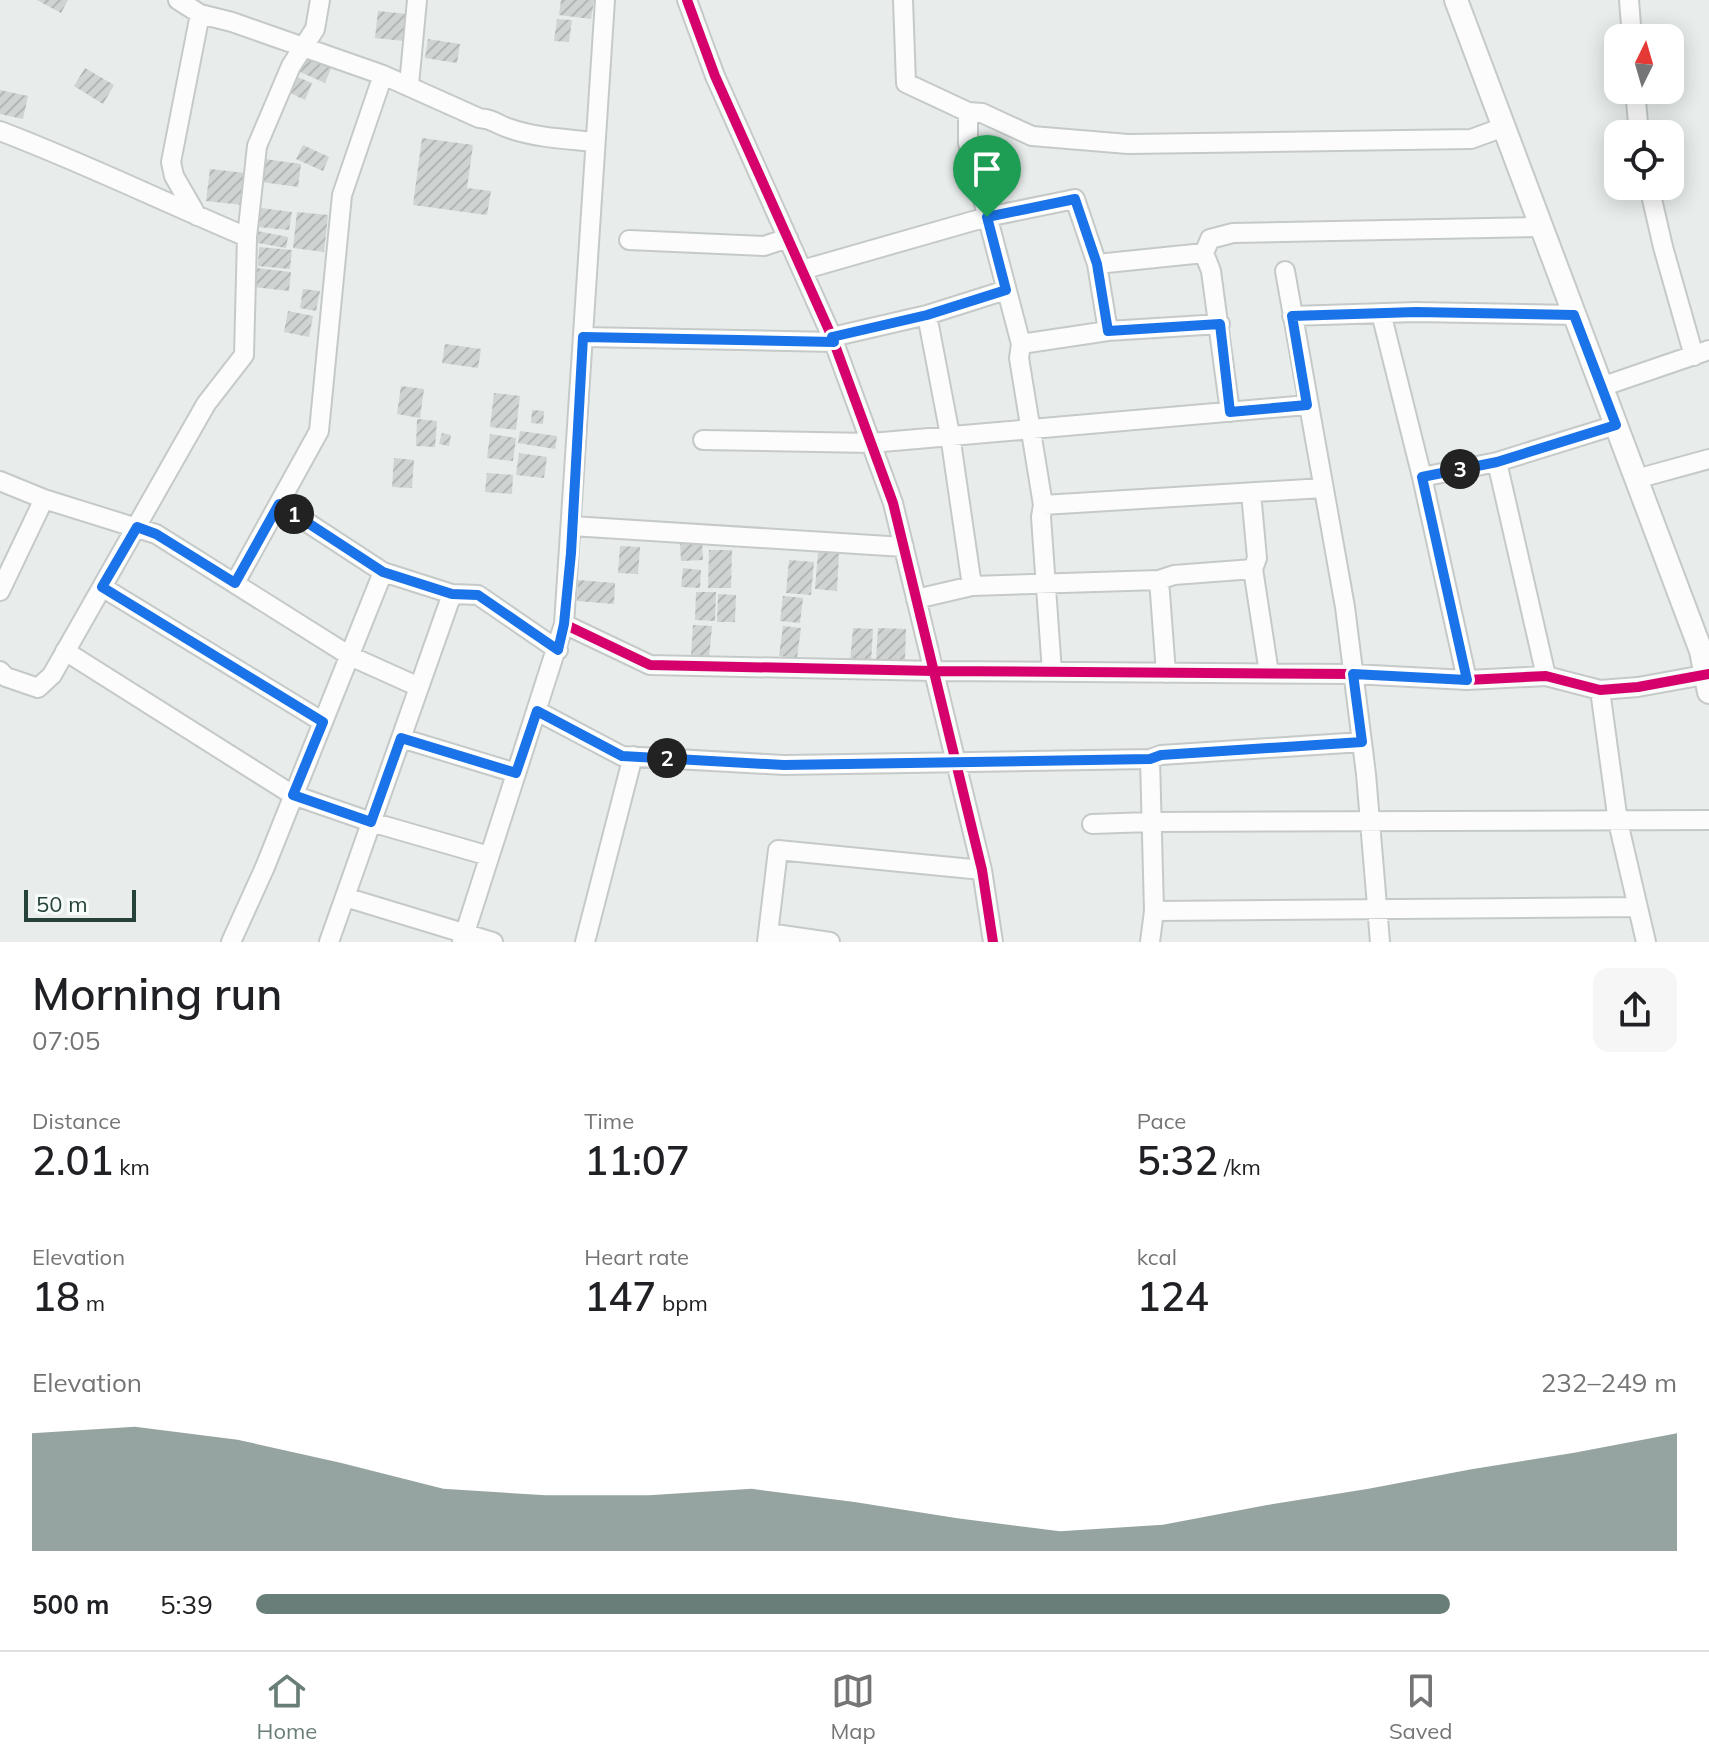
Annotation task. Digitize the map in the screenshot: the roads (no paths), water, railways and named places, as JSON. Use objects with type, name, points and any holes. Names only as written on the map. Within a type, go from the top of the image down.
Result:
[{"type":"street","points":[[178,0],[200,14],[304,46],[409,85],[479,118],[492,119],[505,128],[546,138],[595,142]]},
{"type":"street","points":[[0,671],[6,677],[38,688],[52,675],[206,404],[244,355],[247,237],[257,146],[291,66],[315,29],[320,0]]},
{"type":"street","points":[[409,85],[417,0]]},
{"type":"street","points":[[464,938],[564,624],[605,0]]},
{"type":"street","points":[[687,0],[715,76],[833,340],[893,503],[982,870],[993,942]]},
{"type":"street","points":[[903,0],[906,83],[968,112],[982,113],[1032,136],[1128,144],[1471,139],[1504,127]]},
{"type":"street","points":[[564,624],[650,665],[1353,674],[1467,680],[1546,676],[1600,690],[1708,681],[1701,651],[1456,0]]},
{"type":"street","points":[[1629,0],[1631,24]]},
{"type":"street","points":[[197,216],[174,176],[171,162],[200,14]]},
{"type":"street","points":[[235,583],[319,431],[342,195],[383,75]]},
{"type":"street","points":[[968,112],[968,143],[1021,344],[1019,358],[1043,505],[1041,517],[1052,672]]},
{"type":"street","points":[[0,131],[247,237]]},
{"type":"street","points":[[802,270],[987,217],[1075,199],[1097,264],[1108,331]]},
{"type":"street","points":[[1601,387],[1702,353],[1663,247],[1652,200]]},
{"type":"street","points":[[1230,412],[1220,324],[1211,271],[1204,253],[1210,239],[1233,233],[1541,227]]},
{"type":"street","points":[[629,240],[764,246],[788,238]]},
{"type":"street","points":[[1097,264],[1204,253]]},
{"type":"street","points":[[1285,271],[1345,607],[1362,742],[1380,942]]},
{"type":"street","points":[[583,337],[833,340],[1006,290]]},
{"type":"street","points":[[1292,316],[1381,313],[1574,315]]},
{"type":"street","points":[[1381,313],[1422,477],[1467,680]]},
{"type":"street","points":[[927,315],[950,435],[972,586]]},
{"type":"street","points":[[1021,344],[1108,331],[1220,324]]},
{"type":"street","points":[[703,440],[871,443],[1307,405]]},
{"type":"street","points":[[1422,477],[1497,462],[1616,425]]},
{"type":"street","points":[[1636,479],[1709,459]]},
{"type":"street","points":[[1497,462],[1546,676]]},
{"type":"street","points":[[0,481],[44,499],[156,534],[350,656],[419,687]]},
{"type":"street","points":[[1043,505],[1323,488]]},
{"type":"street","points":[[1251,493],[1257,558],[1253,569],[1269,673]]},
{"type":"street","points":[[0,591],[44,499]]},
{"type":"street","points":[[279,504],[383,572],[452,594],[478,595],[558,650]]},
{"type":"street","points":[[572,526],[904,547]]},
{"type":"street","points":[[916,599],[972,586],[1159,580],[1174,575],[1253,569]]},
{"type":"street","points":[[231,942],[383,572]]},
{"type":"street","points":[[1159,580],[1166,673]]},
{"type":"street","points":[[102,587],[323,722]]},
{"type":"street","points":[[329,942],[452,594]]},
{"type":"street","points":[[65,651],[293,795],[371,822],[489,856]]},
{"type":"street","points":[[1600,690],[1618,822],[1646,942]]},
{"type":"street","points":[[537,711],[622,756],[784,765],[1150,759],[1161,755],[1362,742]]},
{"type":"street","points":[[401,738],[516,773]]},
{"type":"street","points":[[585,942],[633,756]]},
{"type":"street","points":[[1150,759],[1154,911],[1150,942]]},
{"type":"street","points":[[1092,824],[1709,820]]},
{"type":"street","points":[[830,942],[768,938],[778,850],[982,870]]},
{"type":"street","points":[[345,897],[464,938],[493,942]]},
{"type":"street","points":[[1154,911],[1637,907]]}]
